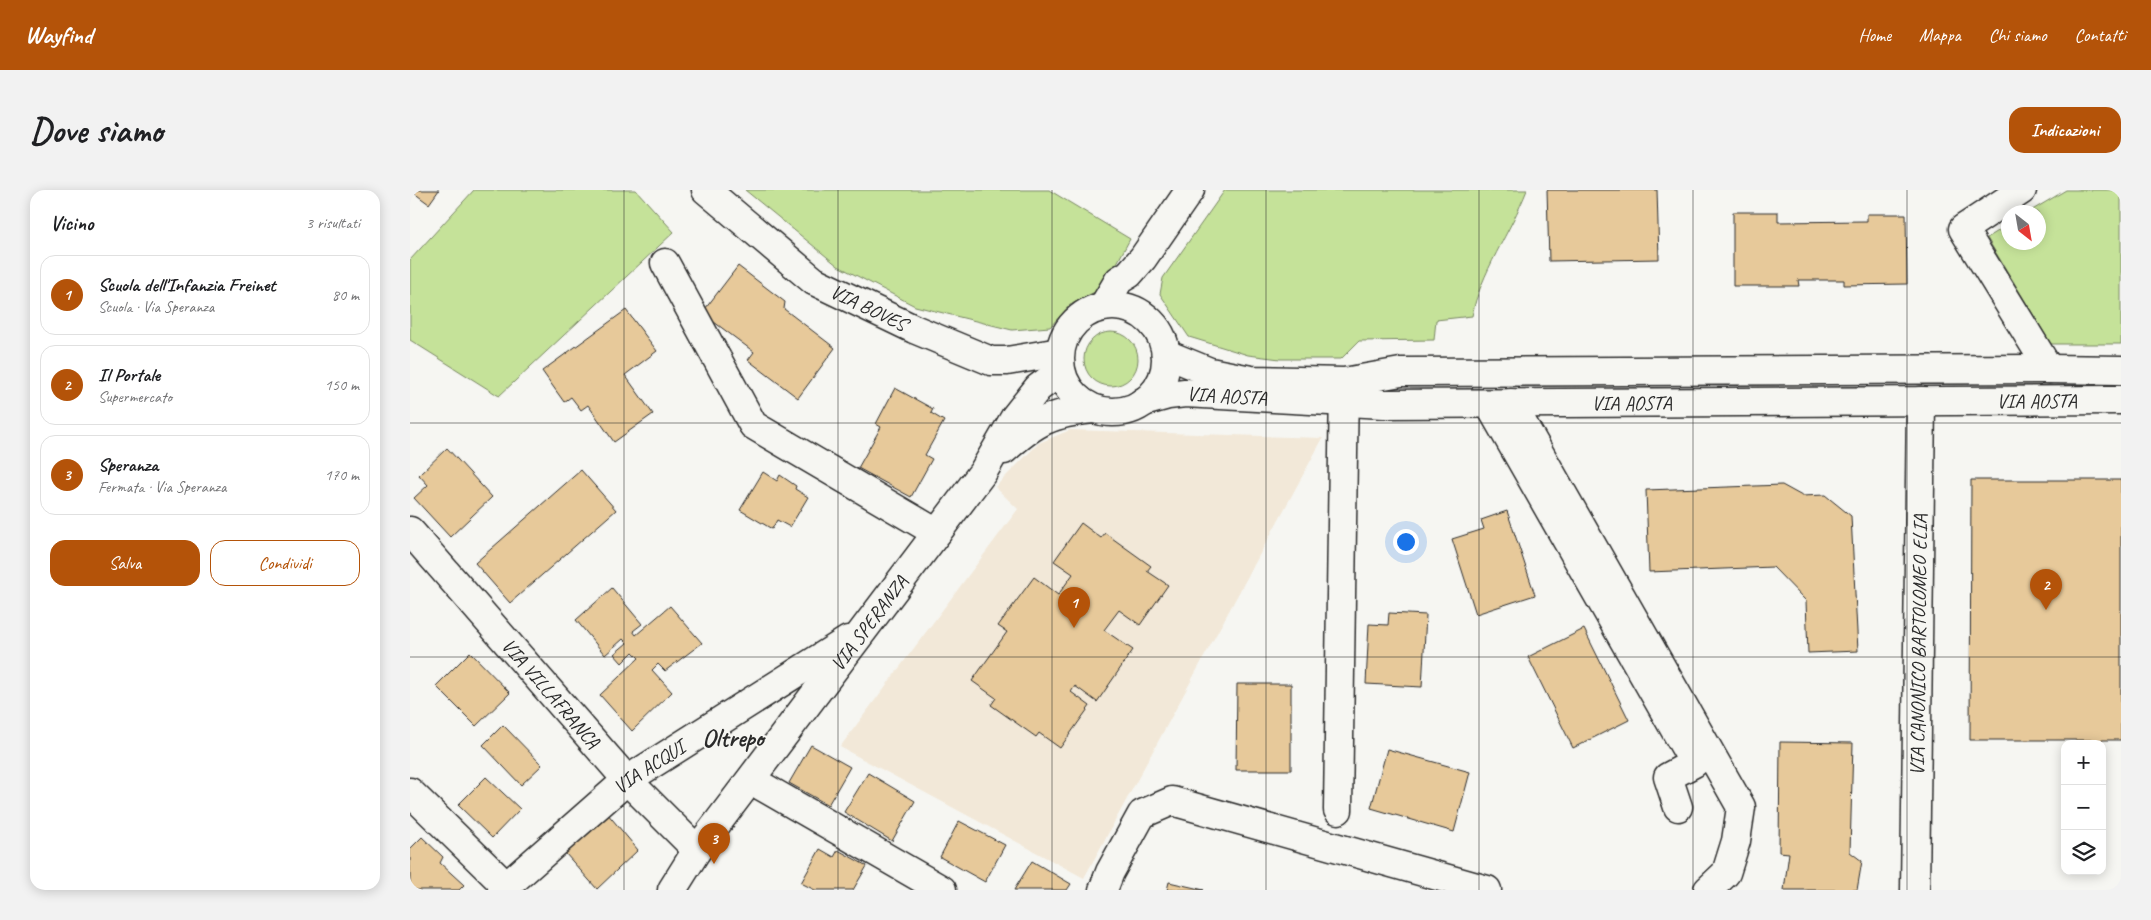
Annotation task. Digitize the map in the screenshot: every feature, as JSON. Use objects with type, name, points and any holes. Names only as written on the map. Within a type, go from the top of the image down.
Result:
[{"type":"street","name":"VIA BOVES","points":[[706,190],[814,281],[914,329],[990,361],[1060,361]]},
{"type":"street","points":[[1115,307],[1130,284],[1129,274],[1143,258],[1190,190]]},
{"type":"street","points":[[2022,190],[1963,229],[2049,368]]},
{"type":"street","points":[[665,263],[753,425],[936,533]]},
{"type":"street","points":[[1115,307],[1137,312],[1151,323],[1161,338],[1166,354],[1165,368],[1161,381],[1153,393],[1143,402],[1128,409],[1111,412],[1094,409],[1079,400],[1068,387],[1060,361],[1065,336],[1074,322],[1088,312],[1115,307]]},
{"type":"street","name":"VIA AOSTA","points":[[1166,354],[1210,372],[1251,380],[1344,392],[1384,404],[2121,400]]},
{"type":"street","name":"VIA SPERANZA","points":[[672,890],[697,850],[988,465],[1015,417],[1060,361]]},
{"type":"street","name":"VIA AOSTA","points":[[1143,402],[1168,394],[1186,393],[1344,392],[1401,372],[2049,368],[2121,370]]},
{"type":"street","points":[[1338,810],[1344,392]]},
{"type":"street","name":"VIA CANONICO BARTOLOMEO ELIA","points":[[1915,890],[1921,401]]},
{"type":"street","points":[[1500,403],[1694,763],[1668,777],[1678,807]]},
{"type":"street","points":[[1500,403],[1741,807],[1736,841],[1726,873],[1708,890]]},
{"type":"street","name":"VIA SPERANZA","points":[[988,465],[1028,428],[1067,412],[1094,409]]},
{"type":"street","name":"VIA VILLAFRANCA","points":[[410,531],[627,780],[697,850]]},
{"type":"street","name":"VIA ACQUI","points":[[504,888],[627,780],[862,631]]},
{"type":"street","points":[[751,780],[942,890]]},
{"type":"street","points":[[410,792],[504,888]]},
{"type":"street","points":[[1103,890],[1110,872],[1142,814],[1172,801],[1487,890]]},
{"type":"shaded area","points":[[1070,430],[1323,438],[1084,878],[840,747],[1018,509],[995,487],[1039,443]]},
{"type":"green space","points":[[474,190],[636,190],[674,232],[499,396],[410,340],[410,260]]},
{"type":"green space","points":[[745,190],[1049,190],[1130,239],[1104,287],[1070,305],[1050,327],[1012,330],[915,306],[838,266]]},
{"type":"green space","points":[[1225,190],[1527,190],[1482,284],[1472,316],[1436,320],[1434,340],[1359,341],[1341,359],[1280,359],[1248,355],[1189,337],[1160,294],[1163,278]]},
{"type":"green space","points":[[2066,190],[2121,190],[2121,344],[2051,344],[1987,238],[2001,229],[2001,250],[2046,250],[2046,205],[2041,205]]},
{"type":"green space","points":[[1111,332],[1121,334],[1130,340],[1136,349],[1138,359],[1136,369],[1130,378],[1121,384],[1111,386],[1101,384],[1092,378],[1086,369],[1084,359],[1086,349],[1092,340],[1101,334]]},
{"type":"building","points":[[410,190],[439,190],[429,204]]},
{"type":"building","points":[[1547,190],[1657,190],[1659,259],[1549,261]]},
{"type":"building","points":[[1733,212],[1778,212],[1778,222],[1867,221],[1867,214],[1906,214],[1907,284],[1844,285],[1844,280],[1798,280],[1799,286],[1733,286]]},
{"type":"building","points":[[738,266],[785,302],[784,309],[835,348],[798,398],[748,360],[754,352],[702,313]]},
{"type":"building","points":[[626,310],[657,351],[625,375],[653,414],[614,442],[588,405],[581,410],[571,397],[564,402],[542,371]]},
{"type":"building","points":[[895,388],[933,409],[931,413],[944,421],[925,455],[932,459],[911,497],[858,468],[881,427],[876,424]]},
{"type":"building","points":[[447,448],[492,497],[450,537],[414,498],[428,485],[419,475]]},
{"type":"building","points":[[581,470],[616,510],[510,603],[475,563]]},
{"type":"building","points":[[763,472],[777,481],[780,475],[796,486],[795,489],[808,497],[790,527],[777,520],[772,529],[740,510]]},
{"type":"building","points":[[1971,480],[2121,480],[2121,740],[1970,740]]},
{"type":"building","points":[[1782,485],[1802,496],[1825,495],[1851,516],[1858,651],[1808,653],[1806,601],[1773,567],[1649,572],[1646,490]]},
{"type":"building","points":[[1507,511],[1535,595],[1476,614],[1452,539],[1484,529],[1481,520]]},
{"type":"building","points":[[1081,523],[1101,538],[1105,533],[1151,566],[1147,571],[1168,585],[1140,625],[1119,610],[1104,630],[1133,650],[1097,702],[1075,686],[1071,692],[1090,706],[1060,748],[1039,733],[1036,737],[991,705],[996,698],[972,681],[1007,632],[998,626],[1034,577],[1058,595],[1073,574],[1054,561]]},
{"type":"building","points":[[612,588],[642,624],[633,631],[636,635],[670,606],[702,643],[665,671],[658,664],[652,670],[672,692],[632,731],[600,695],[639,658],[633,652],[622,663],[614,654],[627,643],[623,639],[605,655],[576,620]]},
{"type":"building","points":[[1389,613],[1426,615],[1422,687],[1366,684],[1369,624],[1388,625]]},
{"type":"building","points":[[1584,629],[1629,720],[1573,748],[1528,657]]},
{"type":"building","points":[[470,652],[510,693],[476,726],[436,686]]},
{"type":"building","points":[[1237,684],[1291,684],[1291,770],[1236,770]]},
{"type":"building","points":[[503,725],[542,765],[521,785],[483,745]]},
{"type":"building","points":[[1780,742],[1853,743],[1850,852],[1862,861],[1857,890],[1784,890],[1789,853],[1779,852]]},
{"type":"building","points":[[811,745],[850,767],[828,805],[789,783]]},
{"type":"building","points":[[1387,749],[1470,772],[1454,832],[1371,808]]},
{"type":"building","points":[[868,773],[915,801],[892,841],[844,812]]},
{"type":"building","points":[[486,777],[520,809],[492,838],[458,805]]},
{"type":"building","points":[[607,813],[638,850],[597,889],[565,853]]},
{"type":"building","points":[[959,821],[1005,845],[985,882],[940,857]]},
{"type":"building","points":[[422,837],[443,857],[440,863],[464,885],[459,890],[410,890],[410,849]]},
{"type":"building","points":[[820,849],[834,857],[838,850],[867,866],[853,890],[815,890],[801,883]]},
{"type":"building","points":[[1032,861],[1071,884],[1067,890],[1014,890]]},
{"type":"building","points":[[1169,882],[1204,890],[1167,890]]},
{"type":"place","name":"Il Portale","points":[[2046,610]]},
{"type":"place","name":"Scuola dell'Infanzia Freinet","points":[[1074,628]]},
{"type":"place","name":"Speranza","points":[[714,864]]},
{"type":"district","name":"Oltrepo","points":[[733,738]]}]
